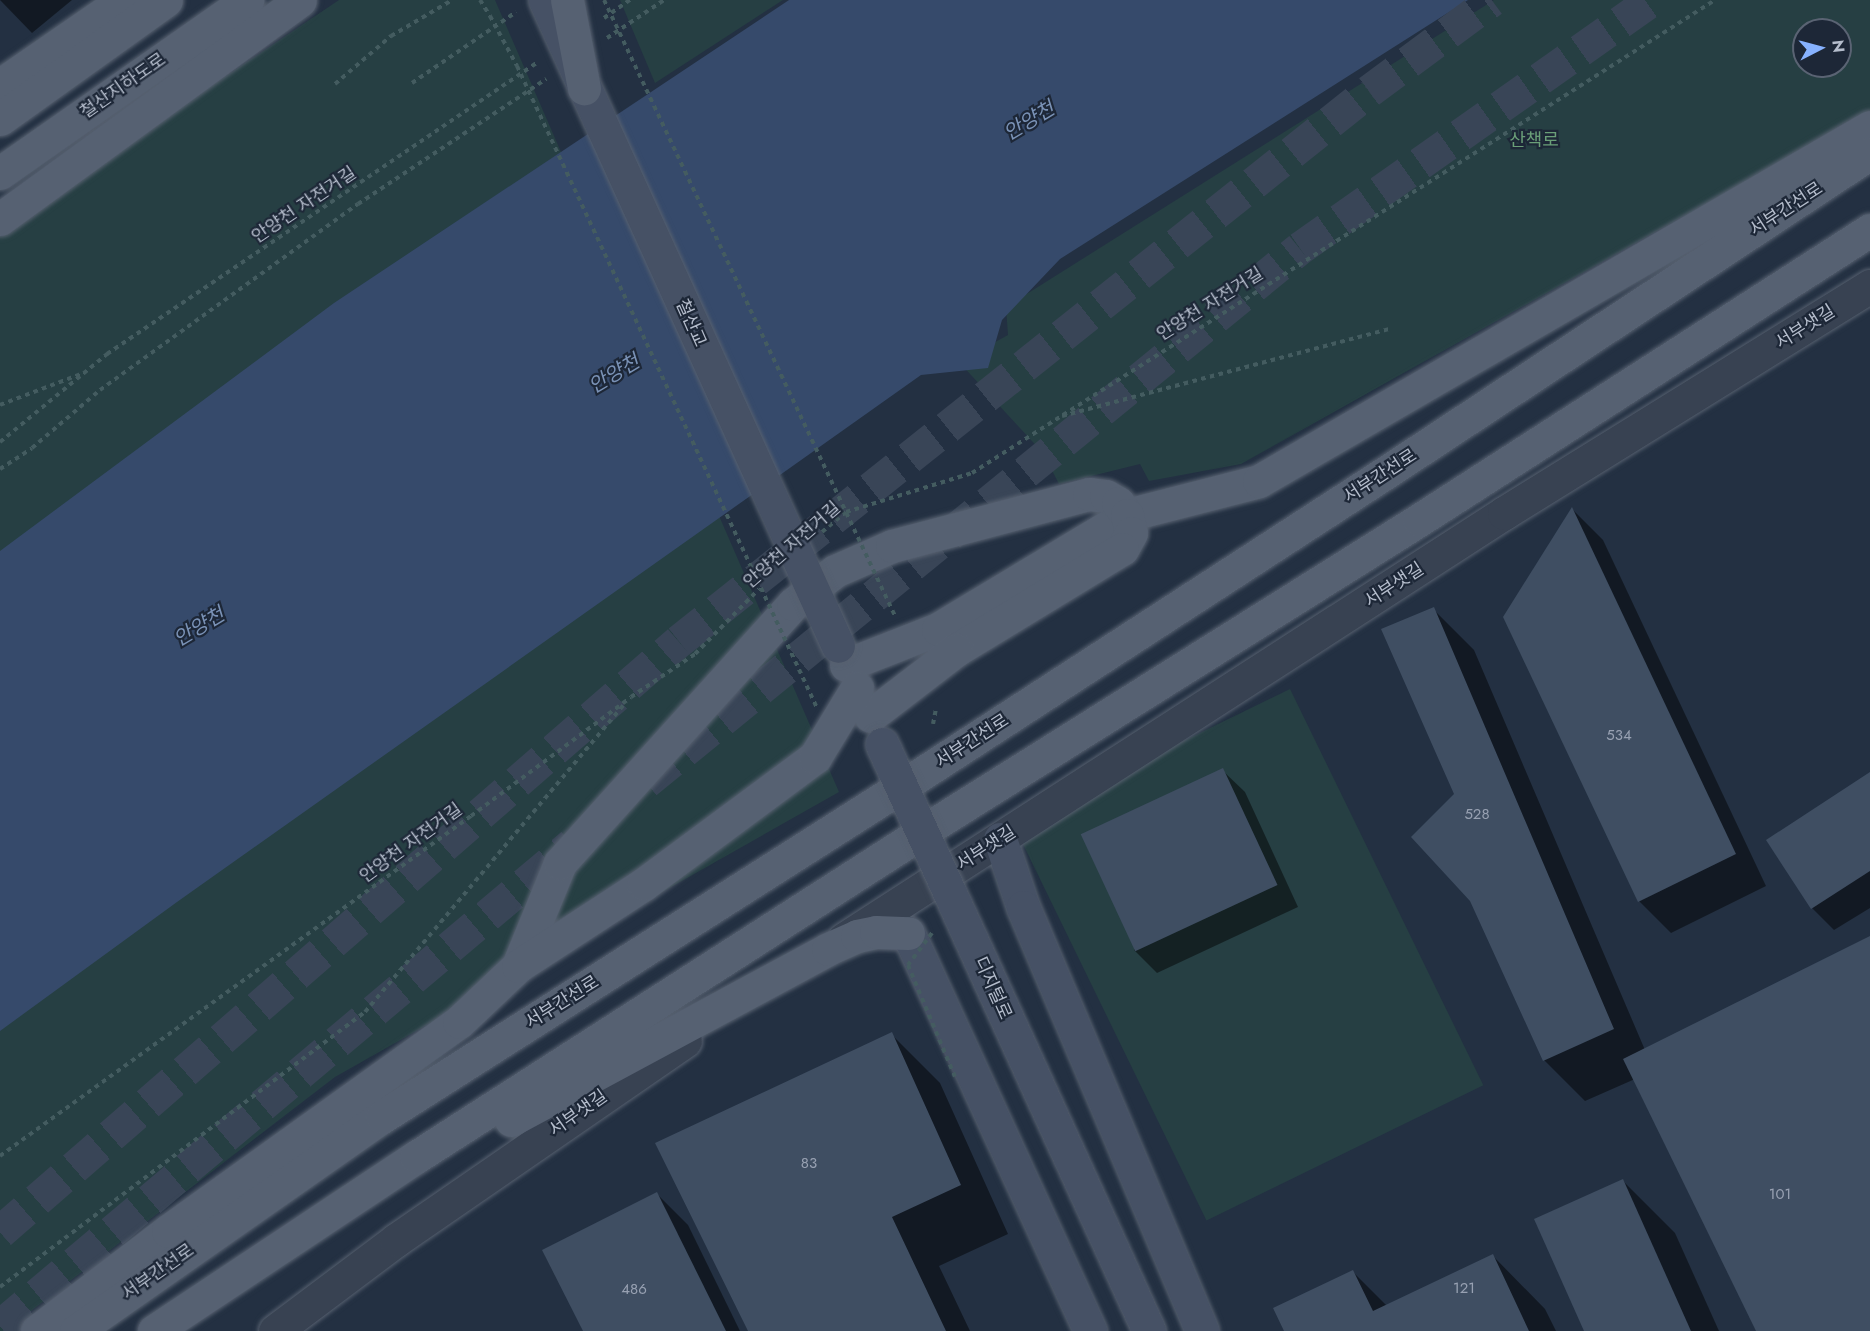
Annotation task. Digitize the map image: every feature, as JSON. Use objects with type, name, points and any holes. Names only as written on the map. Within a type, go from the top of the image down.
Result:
[{"type":"main road","points":[[0,85],[123,0]]},
{"type":"main road","points":[[0,119],[166,0]]},
{"type":"main road","name":"철산지하도로","points":[[0,172],[247,0]]},
{"type":"main road","points":[[0,219],[300,0]]},
{"type":"main road","points":[[567,0],[584,88]]},
{"type":"main road","name":"철산교","points":[[535,3],[584,88],[859,692]]},
{"type":"main road","points":[[37,1331],[168,1231],[459,1022],[518,966],[644,884],[815,757],[859,692],[938,629],[1127,515],[1259,481],[1870,128]]},
{"type":"main road","name":"서부간선로","points":[[76,1331],[382,1117],[931,768],[1391,469],[1870,153]]},
{"type":"main road","points":[[154,1331],[476,1118],[1419,520],[1870,230]]},
{"type":"main road","points":[[518,966],[560,864],[793,604],[835,571],[892,546],[1089,495],[1106,496],[1118,503],[1127,515],[1131,533],[1122,549],[956,650],[859,692]]},
{"type":"main road","name":"디지털로","points":[[859,692],[1149,1331]]},
{"type":"main road","points":[[1000,839],[1023,907],[1202,1331]]},
{"type":"main road","points":[[314,1226],[828,949],[857,936],[918,928],[1090,1331]]},
{"type":"street","name":"서부샛길","points":[[275,1331],[396,1240],[642,1068],[922,890],[1503,513],[1870,286]]},
{"type":"street","points":[[918,928],[922,890]]},
{"type":"path","points":[[335,84],[391,36],[452,0]]},
{"type":"path","points":[[480,0],[517,66],[817,708]]},
{"type":"path","points":[[604,0],[896,616]]},
{"type":"path","points":[[596,24],[630,0]]},
{"type":"path","points":[[605,40],[664,0]]},
{"type":"path","name":"안양천 자전거길","points":[[819,535],[846,512],[972,473],[1715,0]]},
{"type":"path","points":[[412,82],[535,3]]},
{"type":"path","name":"안양천 자전거길","points":[[0,442],[107,354],[546,57]]},
{"type":"path","points":[[0,469],[32,448],[100,390],[358,204],[555,73]]},
{"type":"path","points":[[1058,417],[1390,328]]},
{"type":"path","points":[[0,405],[84,373]]},
{"type":"path","name":"안양천 자전거길","points":[[0,1156],[462,823],[631,697],[695,654],[767,581]]},
{"type":"path","points":[[0,1287],[365,1012],[631,697]]},
{"type":"path","points":[[918,928],[932,934],[908,965],[955,1077]]},
{"type":"green space","points":[[339,0],[495,0],[839,792],[335,1077],[5,1331],[0,1331],[0,228]]},
{"type":"green space","points":[[620,0],[783,0],[655,83]]},
{"type":"green space","name":"산책로","points":[[1494,0],[1870,0],[1870,112],[1241,464],[1149,481],[1140,464],[1059,484],[1043,453],[959,362],[1008,335],[1006,307]]},
{"type":"green space","points":[[1290,689],[1483,1085],[1206,1220],[1013,824]]},
{"type":"water","name":"안양천","points":[[789,0],[1468,0],[1060,259],[1002,320],[988,368],[921,375],[177,902],[0,1031],[0,551],[334,303]]},
{"type":"building","points":[[1572,507],[1736,854],[1638,902],[1503,617]]},
{"type":"building","points":[[1434,607],[1614,1029],[1543,1061],[1470,901],[1411,837],[1454,794],[1381,629]]},
{"type":"building","points":[[1223,768],[1278,885],[1135,951],[1081,834]]},
{"type":"building","points":[[1870,772],[1870,871],[1811,909],[1766,840]]},
{"type":"building","points":[[1870,936],[1870,1331],[1756,1331],[1623,1059]]},
{"type":"building","points":[[892,1032],[961,1185],[892,1217],[946,1331],[748,1331],[655,1143]]},
{"type":"building","points":[[1623,1179],[1691,1331],[1584,1331],[1534,1219]]},
{"type":"building","points":[[657,1192],[726,1331],[583,1331],[542,1250]]},
{"type":"building","points":[[1493,1254],[1529,1331],[1284,1331],[1273,1308],[1353,1270],[1373,1311]]},
{"type":"tunnel","points":[[0,1232],[679,641],[1369,91],[1492,0]]},
{"type":"tunnel","points":[[646,782],[1300,248],[1651,0]]},
{"type":"tunnel","points":[[0,1326],[572,844]]}]
